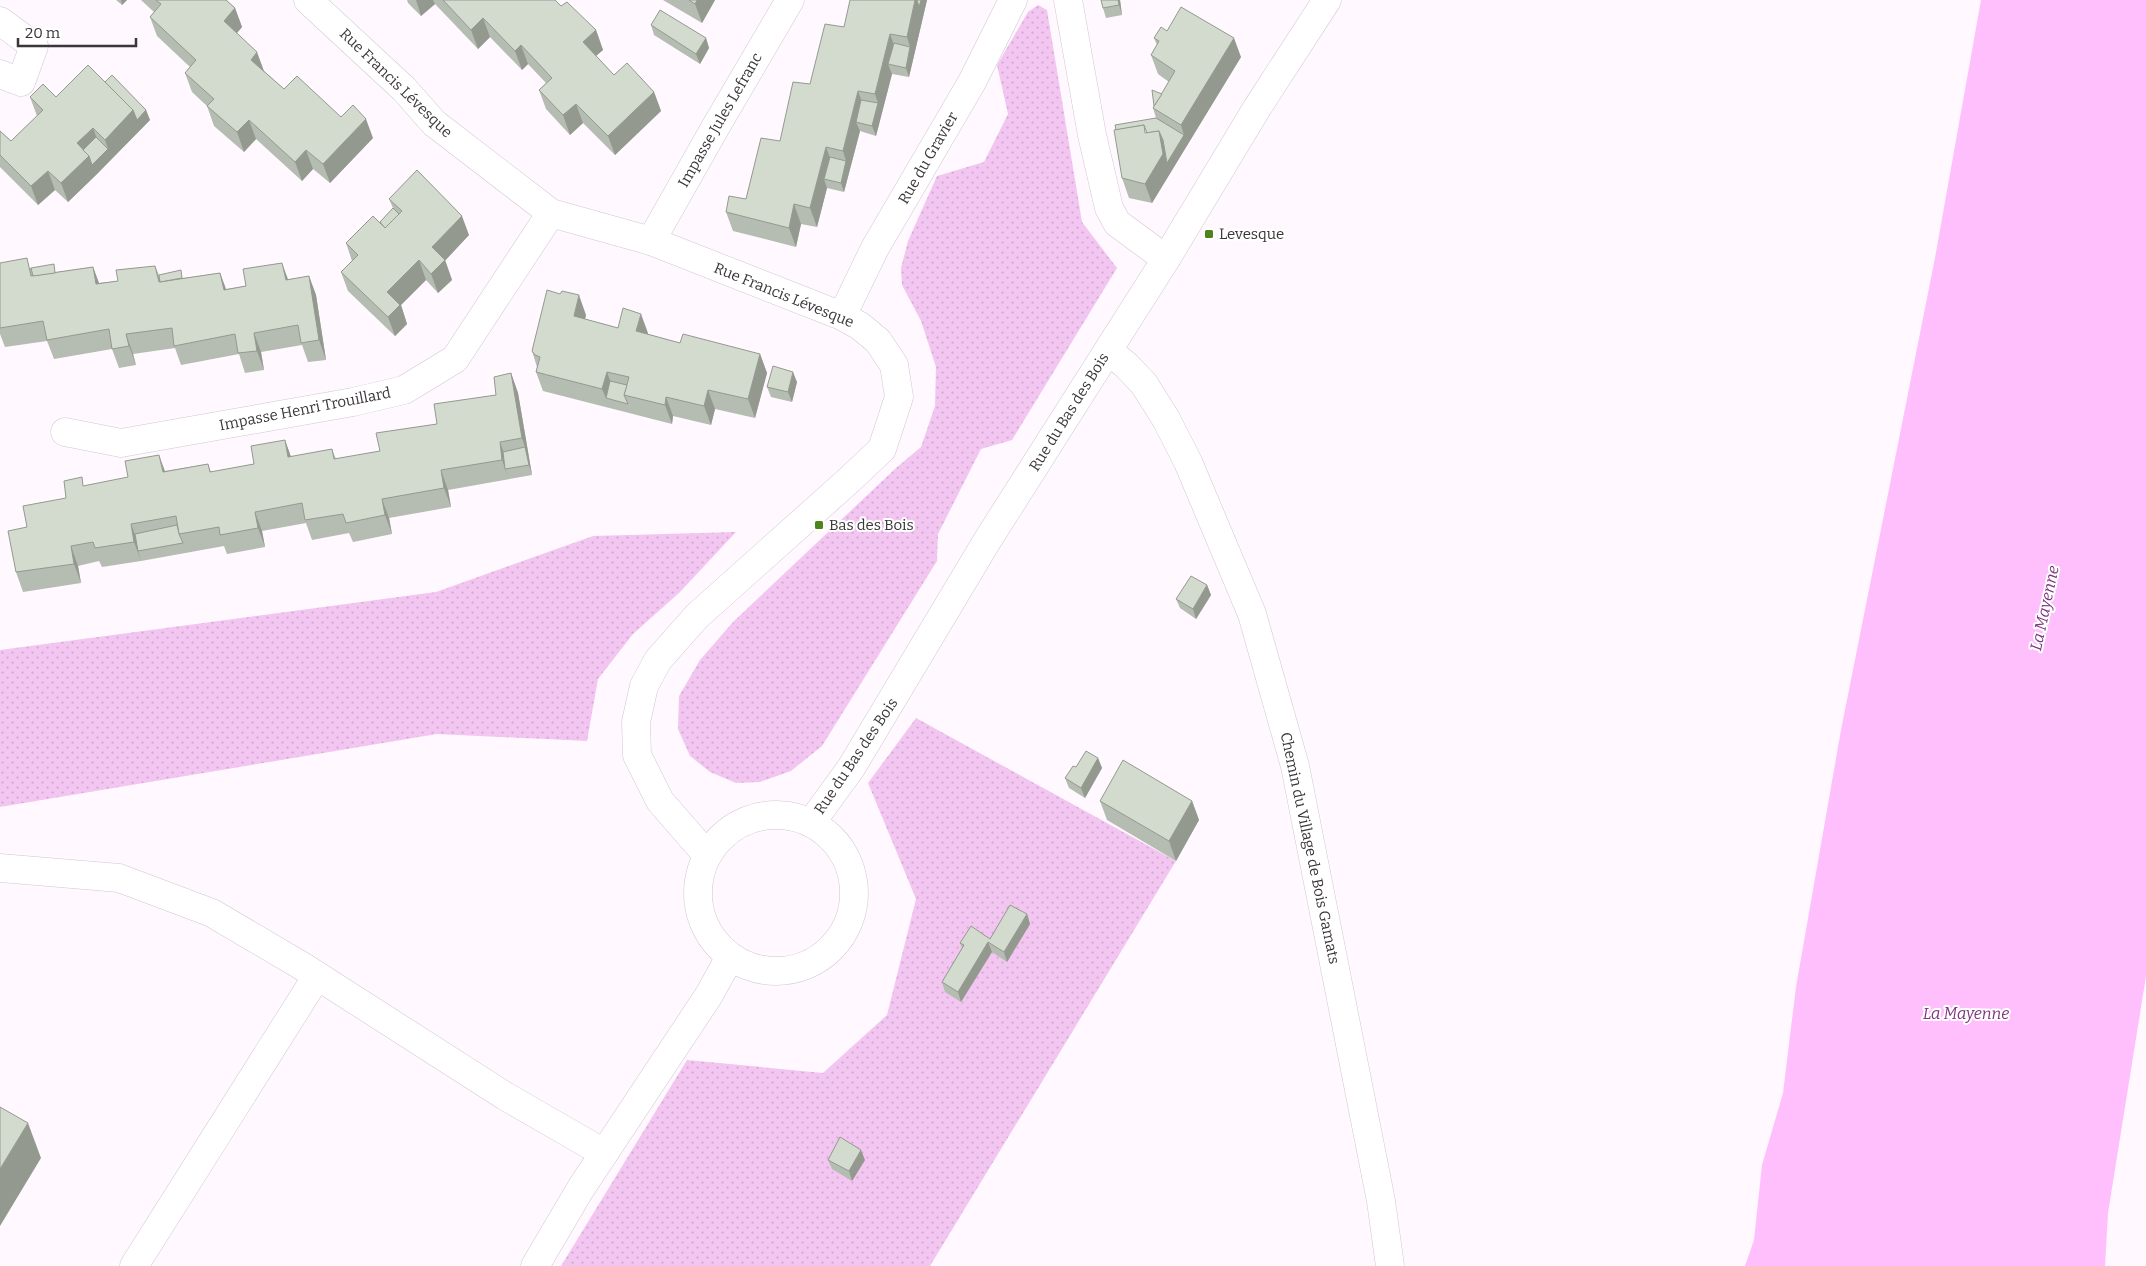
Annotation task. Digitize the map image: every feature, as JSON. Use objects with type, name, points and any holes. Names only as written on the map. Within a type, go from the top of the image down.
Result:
[{"type":"street","name":"Rue Francis Lévesque","points":[[308,0],[404,89],[434,123],[551,213],[652,241],[842,316],[860,326],[878,341],[894,365],[898,397],[882,448],[842,487],[697,616],[658,660],[644,686],[636,722],[637,755],[660,802],[707,855]]},
{"type":"street","name":"Impasse Jules Lefranc","points":[[652,241],[790,0]]},
{"type":"street","name":"Rue du Gravier","points":[[842,316],[875,248],[972,82],[1013,0]]},
{"type":"street","points":[[1068,0],[1092,135],[1109,208],[1117,223],[1166,259]]},
{"type":"street","name":"Rue du Bas des Bois","points":[[811,823],[852,768],[987,541],[1166,259],[1257,108],[1327,0]]},
{"type":"street","points":[[0,21],[34,46],[20,82],[0,74]]},
{"type":"street","name":"Impasse Henri Trouillard","points":[[64,432],[121,443],[352,402],[404,390],[454,359],[551,213]]},
{"type":"street","name":"Chemin du Village de Bois Gamats","points":[[1108,351],[1126,365],[1144,384],[1166,419],[1188,462],[1252,614],[1296,766],[1381,1201],[1390,1266]]},
{"type":"street","points":[[764,815],[788,815],[811,823],[832,838],[847,859],[854,883],[853,909],[843,933],[827,953],[804,966],[779,971],[753,968],[730,957],[713,941],[702,921],[697,899],[699,876],[707,855],[722,836],[741,822],[764,815]]},
{"type":"street","points":[[0,868],[119,878],[212,913],[317,976],[505,1096],[604,1153]]},
{"type":"street","points":[[535,1266],[604,1153],[709,995],[730,957]]},
{"type":"street","points":[[134,1266],[317,976]]},
{"type":"shaded area","points":[[1038,5],[1047,10],[1082,222],[1117,268],[1012,440],[981,449],[938,534],[937,561],[822,746],[791,771],[760,782],[736,783],[710,772],[690,756],[678,729],[679,696],[700,660],[733,622],[896,468],[921,447],[935,406],[936,367],[921,321],[902,285],[901,268],[908,241],[937,176],[984,162],[1008,114],[997,65],[1028,12]]},
{"type":"shaded area","points":[[736,532],[680,592],[633,634],[598,679],[587,741],[437,734],[0,807],[0,650],[436,592],[593,536]]},
{"type":"shaded area","points":[[916,718],[1176,861],[930,1266],[561,1266],[687,1060],[823,1073],[887,1015],[916,899],[868,783]]},
{"type":"water","name":"La Mayenne","points":[[1981,0],[2146,0],[2146,976],[2108,1213],[2105,1266],[1745,1266],[1754,1240],[1762,1165],[1783,1093],[1796,987],[1841,730],[1935,258]]},
{"type":"building","points":[[156,0],[226,0],[235,8],[224,21],[257,52],[251,60],[284,89],[297,76],[341,117],[353,105],[366,119],[323,164],[306,150],[295,162],[249,120],[237,132],[207,106],[214,99],[185,73],[196,60],[150,17],[161,4]]},
{"type":"building","points":[[443,0],[555,0],[561,6],[567,2],[596,30],[583,42],[614,75],[627,63],[654,92],[608,136],[576,104],[563,115],[539,90],[552,78],[521,45],[515,51],[483,18],[471,30]]},
{"type":"building","points":[[689,0],[697,0],[695,4]]},
{"type":"building","points":[[850,0],[915,0],[907,37],[890,34],[875,94],[858,91],[843,151],[826,147],[810,208],[794,204],[789,228],[726,212],[729,196],[746,199],[761,138],[780,141],[793,82],[810,84],[825,24],[844,27]]},
{"type":"building","points":[[1101,0],[1118,0],[1119,5],[1103,8]]},
{"type":"building","points":[[1181,7],[1234,38],[1181,125],[1153,108],[1175,71],[1151,55],[1159,41],[1154,38],[1161,27],[1167,31]]},
{"type":"building","points":[[660,10],[706,38],[696,54],[651,25]]},
{"type":"building","points":[[894,43],[910,47],[906,68],[888,64]]},
{"type":"building","points":[[88,65],[133,110],[105,140],[93,128],[77,143],[89,156],[61,183],[48,171],[31,186],[0,155],[0,131],[11,141],[43,110],[30,97],[43,84],[56,97]]},
{"type":"building","points":[[112,75],[146,110],[137,120],[133,110],[105,82]]},
{"type":"building","points":[[1152,90],[1162,94],[1154,106]]},
{"type":"building","points":[[861,100],[878,103],[872,126],[856,122]]},
{"type":"building","points":[[1156,118],[1184,135],[1167,163],[1163,140],[1159,131],[1147,133],[1144,125],[1116,130],[1115,125]]},
{"type":"building","points":[[1144,125],[1145,133],[1159,131],[1163,154],[1145,184],[1122,178],[1114,130]]},
{"type":"building","points":[[96,137],[108,149],[92,165],[89,156],[83,150]]},
{"type":"building","points":[[830,157],[846,161],[841,183],[824,179]]},
{"type":"building","points":[[417,170],[462,216],[432,247],[445,260],[431,274],[419,260],[387,292],[400,305],[388,317],[341,272],[358,255],[346,243],[373,216],[385,228],[402,211],[389,199]]},
{"type":"building","points":[[393,208],[399,214],[385,228],[380,222]]},
{"type":"building","points":[[27,258],[31,276],[93,267],[96,284],[118,281],[116,270],[155,266],[159,282],[220,273],[224,290],[246,286],[243,269],[282,263],[286,280],[309,276],[319,340],[301,343],[298,325],[254,333],[257,351],[238,353],[235,334],[174,346],[172,328],[126,334],[129,346],[112,349],[109,329],[47,340],[43,321],[0,328],[0,263]]},
{"type":"building","points":[[54,264],[55,273],[33,276],[31,268]]},
{"type":"building","points":[[181,270],[182,278],[160,282],[159,275]]},
{"type":"building","points":[[547,290],[560,294],[562,291],[579,295],[574,316],[618,328],[623,308],[641,314],[636,331],[680,343],[683,334],[760,354],[748,399],[708,390],[704,406],[666,397],[665,405],[624,395],[629,377],[607,372],[602,389],[536,372],[540,357],[532,351]]},
{"type":"building","points":[[773,366],[793,372],[788,392],[767,387]]},
{"type":"building","points":[[511,373],[522,438],[500,442],[502,460],[441,470],[444,488],[382,499],[385,515],[346,523],[343,514],[305,520],[302,503],[255,512],[258,528],[220,535],[219,527],[179,534],[176,516],[131,524],[134,542],[95,548],[93,542],[71,546],[74,564],[16,572],[8,531],[27,527],[23,506],[66,498],[64,481],[82,477],[83,486],[128,477],[125,461],[159,455],[163,472],[208,464],[210,472],[254,464],[251,446],[285,440],[288,457],[332,449],[334,459],[380,451],[376,433],[437,424],[434,404],[496,395],[494,377]]},
{"type":"building","points":[[610,381],[627,385],[624,395],[628,404],[606,398]]},
{"type":"building","points":[[525,447],[529,465],[505,469],[503,452]]},
{"type":"building","points":[[177,525],[183,543],[138,551],[135,534]]},
{"type":"building","points":[[1191,576],[1207,585],[1193,609],[1176,599]]},
{"type":"building","points":[[1086,751],[1098,758],[1081,788],[1065,778],[1073,766],[1076,767]]},
{"type":"building","points":[[1123,760],[1192,801],[1169,841],[1100,801]]},
{"type":"building","points":[[1010,905],[1027,914],[1004,952],[988,942],[958,992],[942,982],[964,945],[960,943],[971,926],[990,939]]},
{"type":"building","points":[[0,1107],[28,1123],[0,1169]]},
{"type":"building","points":[[840,1137],[861,1150],[849,1171],[828,1160]]},
{"type":"place","name":"Levesque","points":[[1209,234]]},
{"type":"place","name":"Bas des Bois","points":[[819,525]]}]
